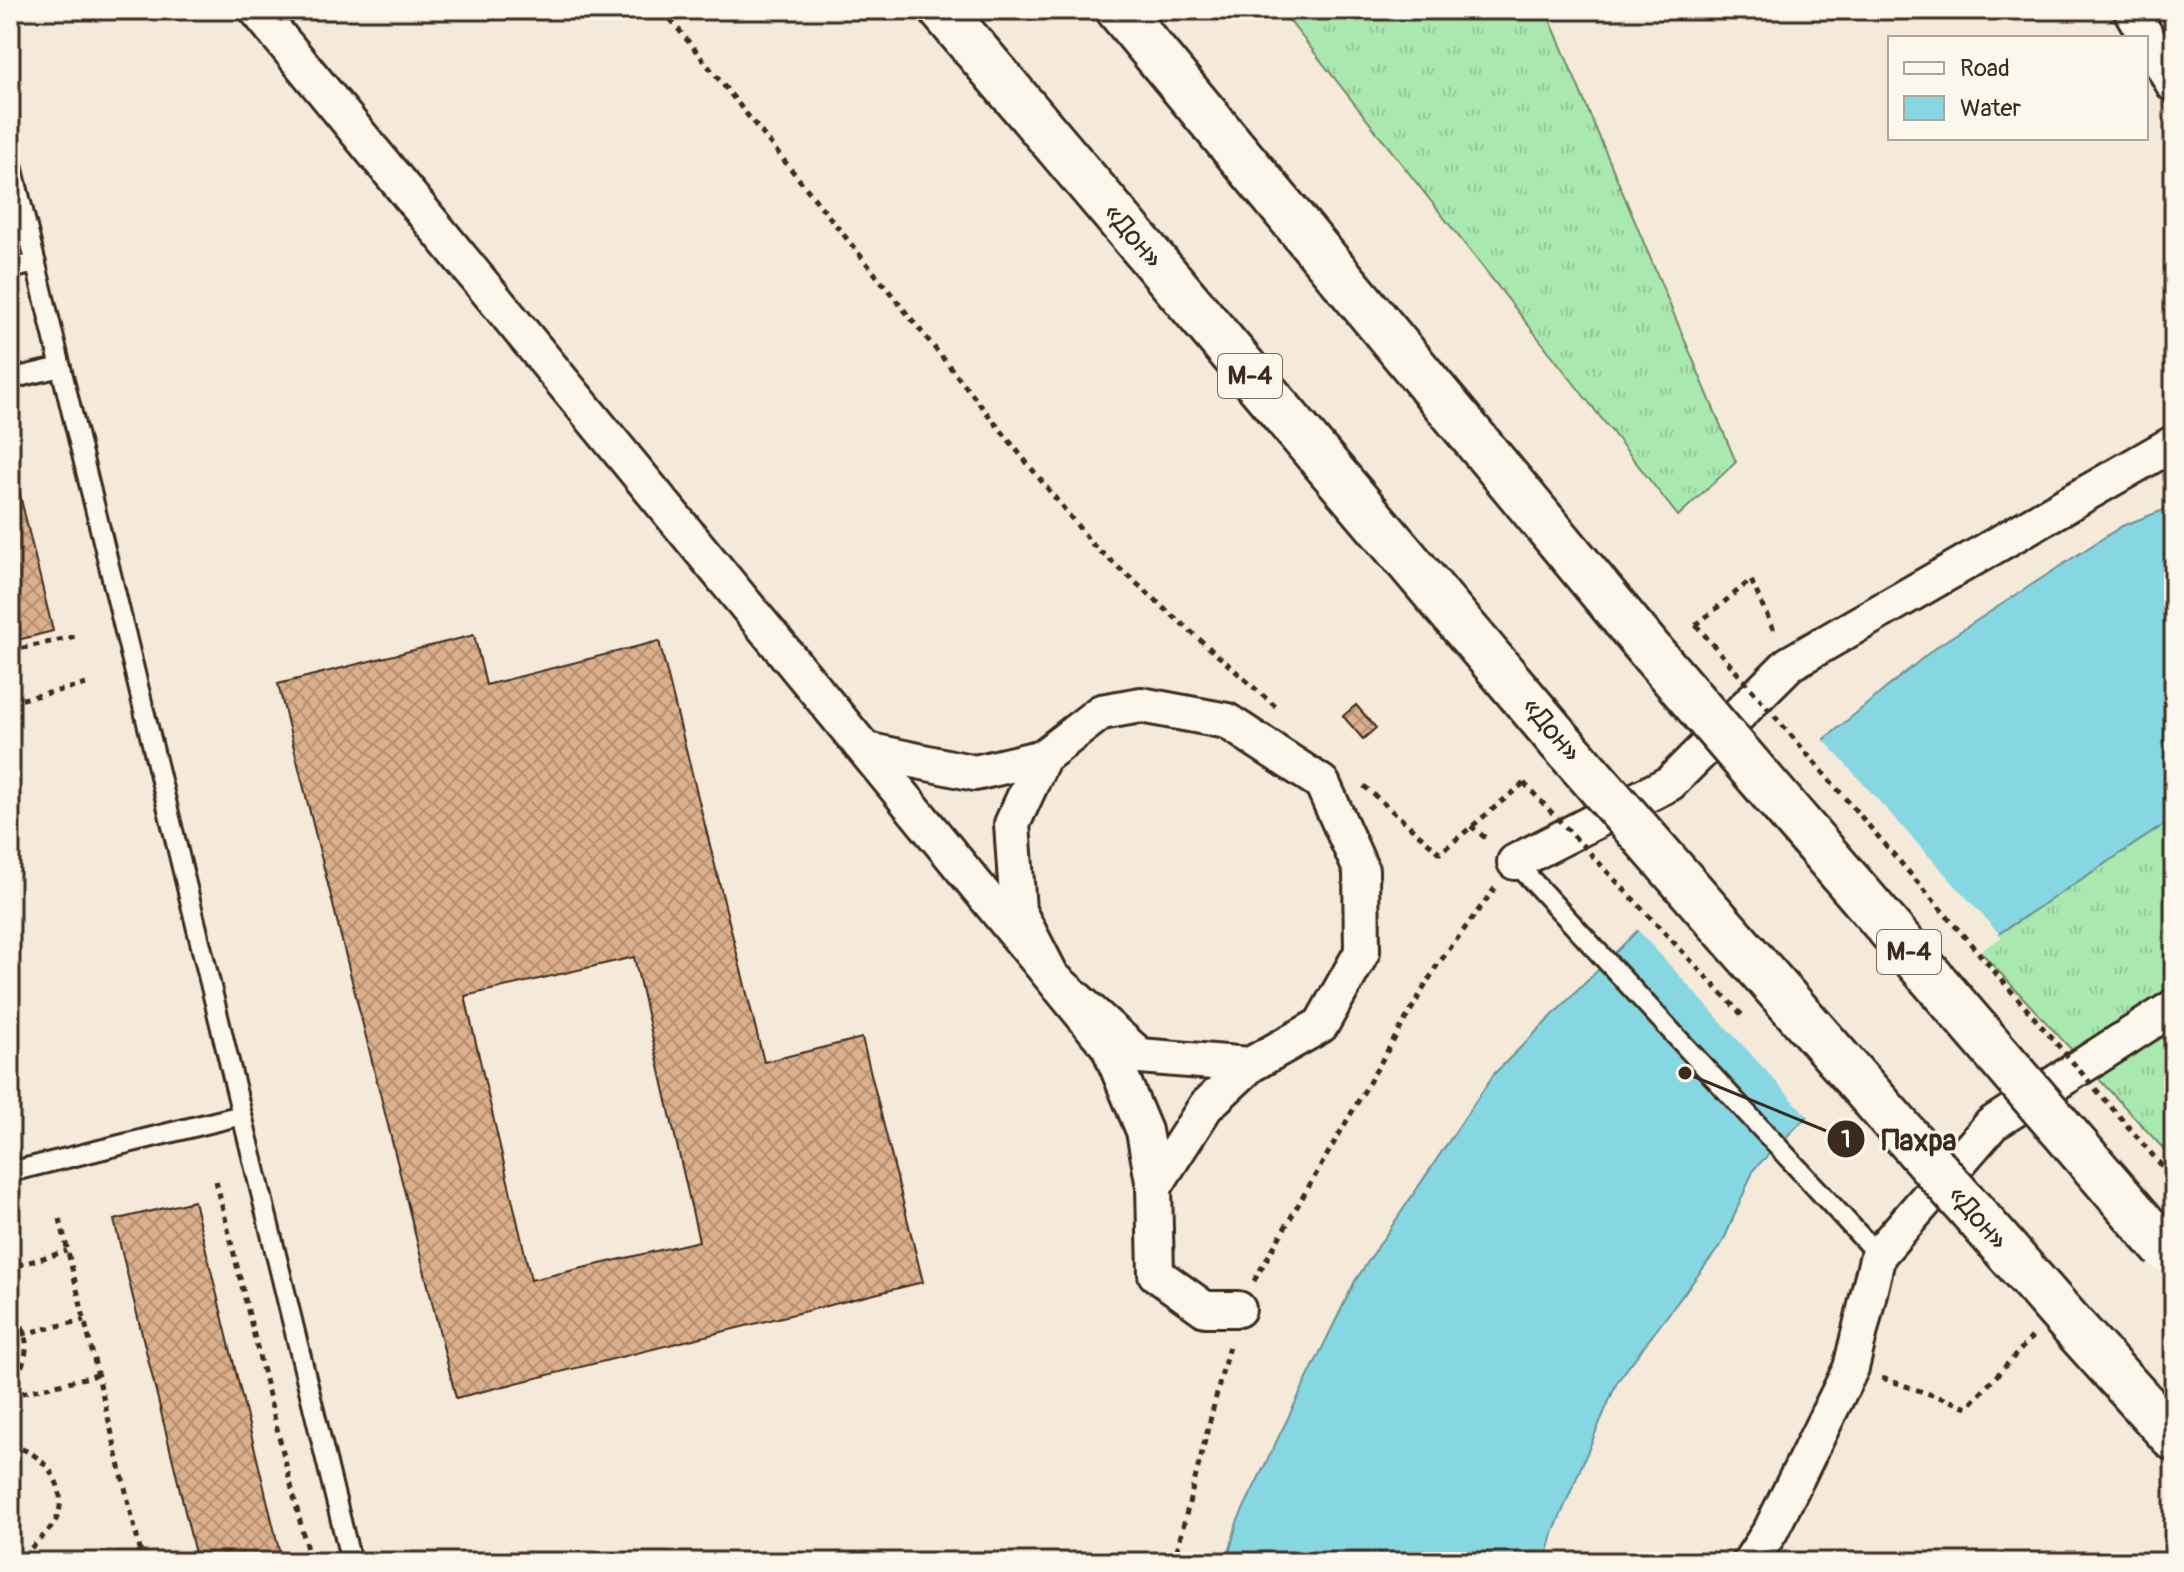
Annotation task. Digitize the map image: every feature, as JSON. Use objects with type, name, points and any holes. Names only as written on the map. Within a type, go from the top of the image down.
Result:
[{"type":"highway","name":"«Дон»","points":[[942,10],[2054,1327],[2174,1438]]},
{"type":"highway","name":"М-4","points":[[1119,10],[1653,654],[2169,1254]]},
{"type":"street","points":[[257,10],[1109,1047],[1144,1131],[1154,1187],[1156,1274],[1205,1309],[1238,1309]]},
{"type":"street","points":[[2131,10],[2146,36]]},
{"type":"street","points":[[2148,40],[2174,85]]},
{"type":"street","points":[[1515,862],[1670,783],[1789,664],[2174,443]]},
{"type":"street","points":[[866,750],[975,773],[1043,757],[1101,712],[1141,705],[1227,721],[1322,783],[1361,870],[1362,952],[1321,1025],[1250,1065],[1206,1106],[1154,1187]]},
{"type":"street","points":[[1043,757],[1012,824],[1018,911],[1052,977],[1140,1056],[1250,1065]]},
{"type":"street","points":[[1750,1562],[1771,1530],[1851,1368],[1878,1255],[1992,1124],[2174,1007]]},
{"type":"lane","points":[[10,157],[351,1562]]},
{"type":"lane","points":[[10,269],[36,263]]},
{"type":"lane","points":[[10,379],[61,367]]},
{"type":"lane","points":[[1515,862],[1878,1255]]},
{"type":"lane","points":[[10,1172],[242,1115]]},
{"type":"path","points":[[663,10],[1093,545],[1278,709]]},
{"type":"path","points":[[1789,664],[1751,580],[1696,625],[2174,1180]]},
{"type":"path","points":[[10,651],[76,636]]},
{"type":"path","points":[[10,702],[87,684]]},
{"type":"path","points":[[1359,781],[1440,853],[1524,783]]},
{"type":"path","points":[[1174,1562],[1238,1309],[1436,967],[1515,862]]},
{"type":"path","points":[[216,1181],[310,1562]]},
{"type":"path","points":[[60,1219],[143,1562]]},
{"type":"path","points":[[10,1275],[19,1265],[67,1251]]},
{"type":"path","points":[[10,1305],[25,1334],[25,1363],[10,1382]]},
{"type":"path","points":[[10,1337],[84,1320]]},
{"type":"path","points":[[1851,1368],[1968,1407],[2054,1327]]},
{"type":"path","points":[[10,1396],[97,1375]]},
{"type":"path","points":[[10,1446],[43,1460],[56,1478],[60,1502],[55,1523],[19,1562]]},
{"type":"green space","points":[[1281,10],[1546,10],[1736,462],[1678,516]]},
{"type":"green space","points":[[2174,818],[2174,1160],[1977,948]]},
{"type":"water","points":[[2174,506],[2174,818],[1977,948],[1754,1169],[1723,1242],[1617,1382],[1554,1531],[1545,1562],[1227,1562],[1237,1522],[1355,1281],[1494,1074],[1672,896],[1721,825],[1936,647],[2122,526]]},
{"type":"pier","points":[[1821,737],[2002,937],[1980,951],[1810,1119],[1635,927],[1669,893],[1718,822]]},
{"type":"building","points":[[10,454],[53,631],[10,642]]},
{"type":"building","points":[[474,635],[486,685],[659,641],[764,1062],[862,1038],[923,1282],[456,1398],[278,684]],"holes":[[[634,957],[699,1241],[531,1280],[465,996]]]},
{"type":"building","points":[[1356,705],[1376,728],[1363,739],[1343,716]]},
{"type":"building","points":[[194,1201],[282,1562],[197,1562],[114,1220]]},
{"type":"place","name":"Пахра","points":[[1685,1073]]}]
